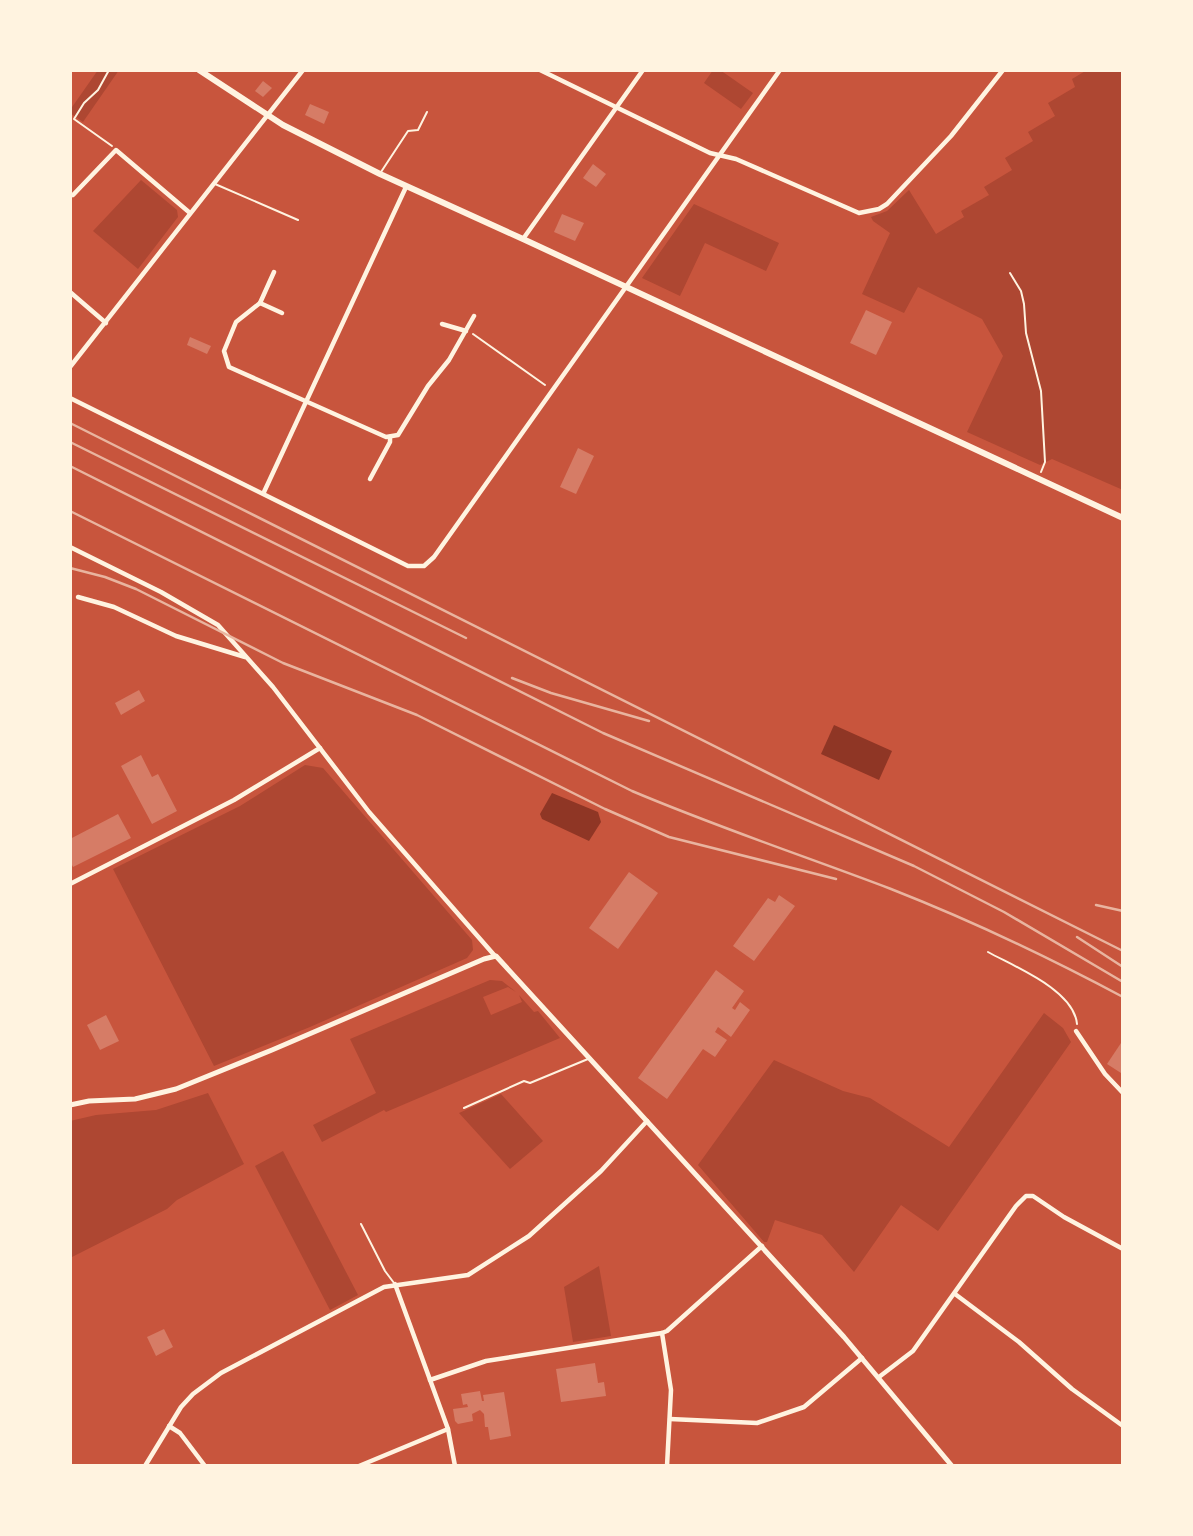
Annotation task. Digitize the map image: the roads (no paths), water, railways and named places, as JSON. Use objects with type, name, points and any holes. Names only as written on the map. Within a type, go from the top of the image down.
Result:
[{"type":"main road","points":[[199,70],[267,115],[405,187],[523,239],[1123,518]]},
{"type":"street","points":[[70,367],[303,70]]},
{"type":"street","points":[[540,70],[710,153],[736,159],[863,213],[887,204],[915,177],[1003,70]]},
{"type":"street","points":[[523,239],[643,70]]},
{"type":"street","points":[[70,398],[264,492],[408,566],[429,564],[780,70]]},
{"type":"street","points":[[73,195],[116,150],[190,213]]},
{"type":"street","points":[[264,492],[405,187]]},
{"type":"street","points":[[274,272],[260,303],[236,322],[224,351],[225,358],[234,371],[390,437],[398,435],[428,386],[449,360],[474,316]]},
{"type":"street","points":[[70,292],[106,323]]},
{"type":"street","points":[[260,303],[282,313]]},
{"type":"street","points":[[442,324],[466,331]]},
{"type":"street","points":[[370,479],[390,442],[390,437]]},
{"type":"street","points":[[70,547],[161,592],[218,625],[273,687],[369,812],[496,956],[879,1377],[952,1466]]},
{"type":"street","points":[[78,597],[114,607],[176,636],[245,657]]},
{"type":"street","points":[[70,884],[234,800],[320,748]]},
{"type":"street","points":[[70,1105],[89,1101],[135,1099],[176,1089],[496,956]]},
{"type":"street","points":[[1076,1031],[1105,1074],[1123,1093]]},
{"type":"street","points":[[145,1466],[169,1426],[193,1394],[221,1373],[379,1290],[395,1284],[466,1277],[528,1236],[601,1171],[647,1121]]},
{"type":"street","points":[[879,1377],[913,1351],[1016,1206],[1026,1196],[1033,1196],[1064,1217],[1123,1249]]},
{"type":"street","points":[[430,1380],[486,1361],[667,1331],[762,1246]]},
{"type":"street","points":[[395,1284],[448,1429],[455,1466]]},
{"type":"street","points":[[955,1294],[1019,1342],[1072,1389],[1123,1426]]},
{"type":"street","points":[[662,1333],[671,1390],[667,1466]]},
{"type":"street","points":[[670,1419],[757,1423],[804,1407],[862,1358]]},
{"type":"street","points":[[169,1426],[180,1433],[205,1466]]},
{"type":"street","points":[[359,1466],[448,1429]]},
{"type":"lane","points":[[380,174],[408,131],[418,130],[427,111]]},
{"type":"lane","points":[[214,184],[298,220]]},
{"type":"lane","points":[[464,1108],[524,1081],[530,1083],[589,1059]]},
{"type":"lane","points":[[362,1224],[385,1271],[395,1284]]},
{"type":"railway","points":[[70,423],[1123,951]]},
{"type":"railway","points":[[70,442],[466,638]]},
{"type":"railway","points":[[70,466],[603,733],[914,866],[1004,912],[1123,982]]},
{"type":"railway","points":[[70,511],[632,791],[921,901],[1009,940],[1123,997]]},
{"type":"railway","points":[[70,568],[136,589],[283,663],[417,715],[605,809],[669,837],[836,879]]},
{"type":"railway","points":[[512,678],[551,693],[649,721]]},
{"type":"railway","points":[[1096,905],[1123,911]]},
{"type":"railway","points":[[1077,937],[1123,967]]}]
